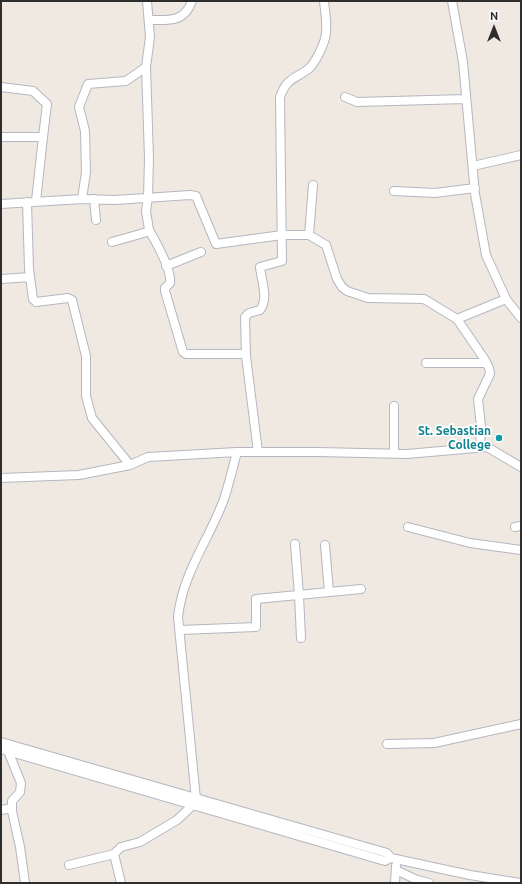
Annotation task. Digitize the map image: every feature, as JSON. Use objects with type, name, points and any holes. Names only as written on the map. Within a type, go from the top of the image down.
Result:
[{"type":"street","points":[[147,1],[150,38],[146,67],[149,158],[148,197],[146,211],[149,230],[158,244],[170,280],[165,291],[170,310],[184,353],[244,354],[246,356]]},
{"type":"street","points":[[149,20],[169,20],[180,18],[190,8],[192,1]]},
{"type":"street","points":[[258,452],[246,356],[244,317],[249,313],[262,308],[264,295],[260,267],[282,261],[280,97],[288,81],[309,69],[315,62],[326,33],[324,1]]},
{"type":"street","points":[[452,1],[463,62],[475,188],[486,255],[506,299],[521,318]]},
{"type":"street","points":[[82,199],[86,172],[85,131],[79,107],[88,84],[126,81],[146,67]]},
{"type":"street","points":[[1,87],[33,91],[47,104],[36,201]]},
{"type":"street","points":[[345,97],[357,102],[466,98]]},
{"type":"street","points":[[1,137],[43,137]]},
{"type":"street","points":[[473,166],[521,155]]},
{"type":"street","points":[[309,235],[313,185]]},
{"type":"street","points":[[394,192],[435,192],[475,188]]},
{"type":"street","points":[[1,204],[82,199],[115,200],[190,195],[196,196],[216,244],[282,234],[309,235],[326,246],[338,279],[342,287],[347,291],[368,298],[424,300],[457,319],[489,368],[490,374],[478,399],[481,426],[480,448]]},
{"type":"street","points":[[94,199],[96,220]]},
{"type":"street","points":[[26,202],[30,277],[33,300],[36,302],[68,298],[72,300],[86,356],[86,396],[92,418],[130,465]]},
{"type":"street","points":[[112,242],[149,230]]},
{"type":"street","points":[[166,266],[200,252]]},
{"type":"street","points":[[1,279],[30,277]]},
{"type":"street","points":[[457,319],[506,299]]},
{"type":"street","points":[[426,363],[486,363]]},
{"type":"street","points":[[394,406],[394,453]]},
{"type":"street","points":[[1,478],[79,476],[130,465],[148,457],[237,452],[407,454],[487,447],[521,467]]},
{"type":"street","points":[[69,865],[114,854],[121,847],[140,842],[177,820],[194,802],[178,617],[190,569],[224,500],[237,452]]},
{"type":"street","points":[[408,527],[470,543],[521,550]]},
{"type":"street","points":[[295,544],[301,638]]},
{"type":"street","points":[[326,545],[329,592]]},
{"type":"street","points":[[180,630],[256,627],[256,599],[361,589]]},
{"type":"street","points":[[387,744],[434,743],[521,724]]},
{"type":"street","points":[[1,742],[385,861],[394,859],[470,875],[520,883]]},
{"type":"street","points":[[4,750],[194,802]]},
{"type":"street","points":[[4,750],[21,783],[20,792],[12,801],[12,808],[25,883]]},
{"type":"street","points":[[1,810],[12,808]]},
{"type":"street","points":[[114,854],[121,883]]},
{"type":"street","points":[[394,859],[396,870],[395,883]]},
{"type":"street","points":[[396,870],[417,880],[429,883]]},
{"type":"place","name":"St. Sebastian College","points":[[499,438]]}]
